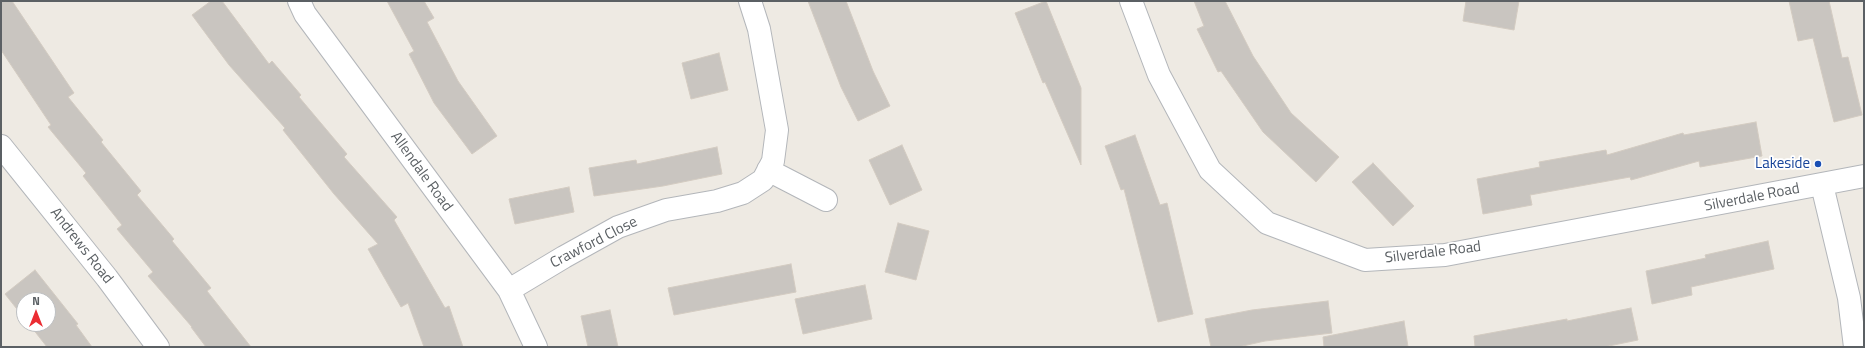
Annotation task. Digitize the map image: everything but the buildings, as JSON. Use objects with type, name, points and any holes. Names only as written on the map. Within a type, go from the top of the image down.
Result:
[{"type":"street","name":"Allendale Road","points":[[299,1],[310,21],[508,290],[536,347]]},
{"type":"street","name":"Crawford Close","points":[[508,290],[564,256],[618,227],[666,210],[717,200],[743,193],[763,180],[773,161],[776,130],[759,29],[750,1]]},
{"type":"street","name":"Silverdale Road","points":[[1131,1],[1159,75],[1210,170],[1267,223],[1365,260],[1445,255],[1864,176]]},
{"type":"street","name":"Andrews Road","points":[[1,146],[107,278],[158,347]]},
{"type":"street","points":[[768,170],[826,200]]},
{"type":"street","points":[[1822,185],[1849,298],[1855,347]]},
{"type":"place","name":"Lakeside","points":[[1818,164]]}]
